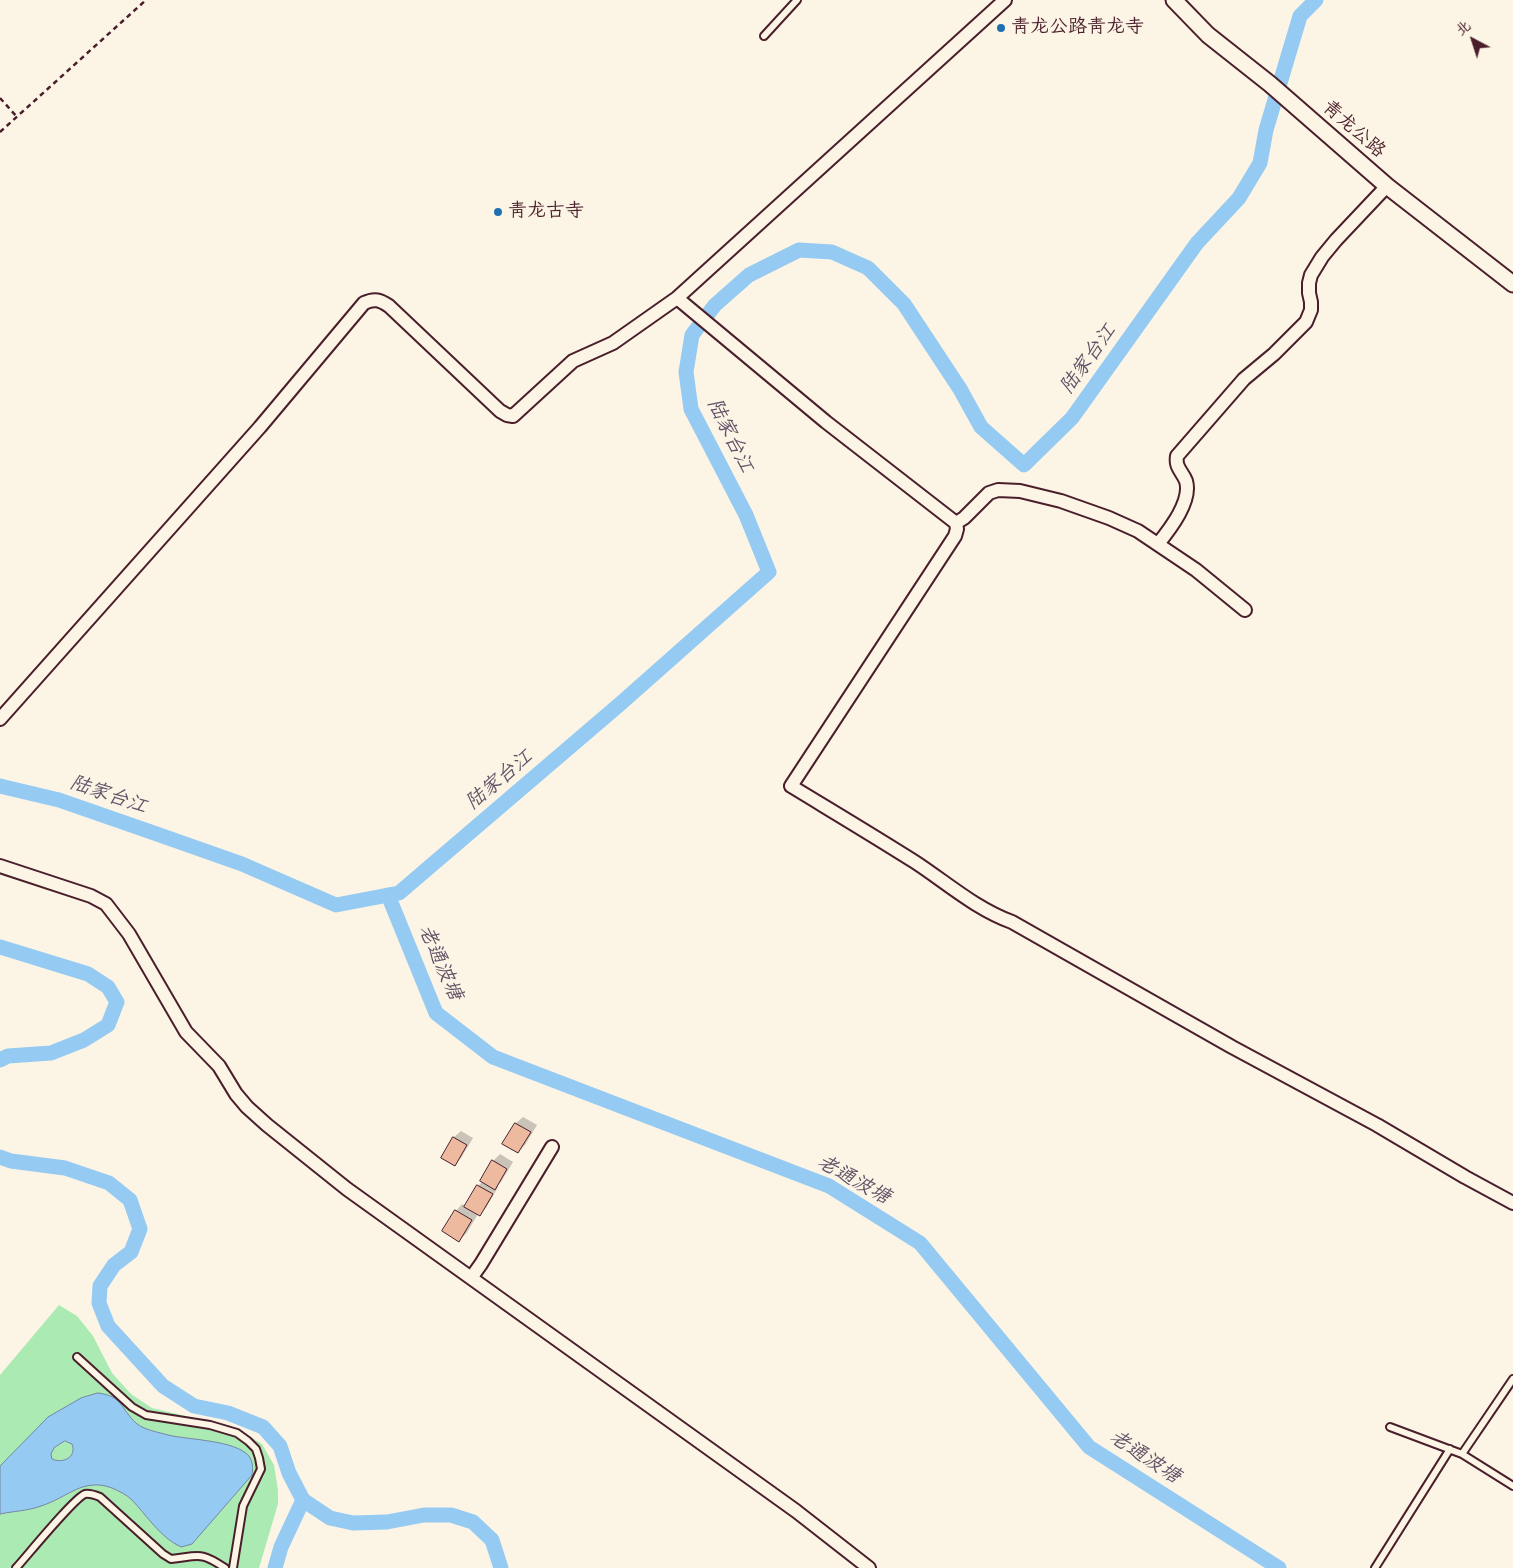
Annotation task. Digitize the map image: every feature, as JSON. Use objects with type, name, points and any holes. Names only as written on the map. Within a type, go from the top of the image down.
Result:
[{"type":"street","points":[[0,719],[260,428],[364,303],[373,299],[380,300],[389,306],[500,411],[513,416],[573,361],[612,343],[676,298],[1005,0]]},
{"type":"street","name":"青龙公路","points":[[1174,0],[1208,35],[1270,84],[1387,186],[1513,284]]},
{"type":"street","points":[[1161,540],[1176,518],[1188,490],[1185,479],[1176,463],[1177,456],[1244,379],[1274,354],[1306,322],[1311,310],[1309,284],[1311,275],[1322,257],[1336,240],[1387,186]]},
{"type":"street","points":[[676,298],[826,422],[956,523],[955,536],[791,786],[916,863],[976,906],[1012,922],[1232,1047],[1378,1125],[1465,1177],[1513,1203]]},
{"type":"street","points":[[956,523],[964,518],[989,493],[998,490],[1020,491],[1061,501],[1109,518],[1138,532],[1161,540],[1245,610]]},
{"type":"street","points":[[0,866],[91,896],[106,904],[129,934],[186,1032],[219,1066],[236,1094],[247,1106],[347,1189],[796,1511],[869,1568]]},
{"type":"street","points":[[471,1278],[552,1147]]},
{"type":"lane","points":[[764,36],[797,0]]},
{"type":"lane","points":[[77,1357],[132,1407],[146,1415],[210,1425],[237,1433],[256,1449],[261,1470],[243,1506],[233,1568]]},
{"type":"lane","points":[[1462,1454],[1513,1379]]},
{"type":"lane","points":[[1390,1426],[1462,1454],[1513,1486]]},
{"type":"lane","points":[[1375,1568],[1450,1449]]},
{"type":"lane","points":[[16,1568],[71,1506],[83,1495],[90,1493],[100,1497],[171,1559],[192,1555],[201,1556],[213,1560],[225,1568]]},
{"type":"path","points":[[0,132],[146,0]]},
{"type":"path","points":[[0,98],[16,117]]},
{"type":"green space","points":[[59,1305],[77,1316],[93,1336],[112,1373],[131,1394],[152,1408],[236,1428],[262,1444],[274,1465],[278,1504],[259,1568],[0,1568],[0,1375]]},
{"type":"water","points":[[98,1393],[106,1395],[117,1400],[136,1423],[147,1429],[168,1435],[211,1441],[242,1451],[249,1456],[253,1467],[252,1475],[192,1544],[181,1547],[167,1538],[130,1498],[115,1489],[102,1485],[92,1485],[75,1490],[36,1508],[0,1514],[0,1466],[48,1417],[81,1398]],"holes":[[[65,1441],[72,1444],[73,1453],[71,1456],[60,1461],[52,1459],[51,1454],[54,1448]]]},
{"type":"building","points":[[515,1123],[531,1132],[518,1153],[502,1144]]},
{"type":"building","points":[[453,1137],[467,1145],[455,1166],[441,1158]]},
{"type":"building","points":[[492,1160],[507,1169],[495,1190],[480,1181]]},
{"type":"building","points":[[477,1185],[493,1194],[480,1216],[464,1207]]},
{"type":"building","points":[[455,1210],[472,1220],[459,1242],[442,1231]]},
{"type":"waterway","name":"陆家台江","points":[[0,786],[59,800],[242,864],[336,905],[399,893],[620,704],[769,572],[746,515],[691,409],[686,372],[692,335],[715,305],[749,275],[799,250],[832,252],[868,268],[904,304],[960,389],[981,427],[1024,465],[1072,418],[1197,243],[1239,198],[1260,163],[1266,130],[1300,16],[1316,0]]},
{"type":"waterway","name":"老通波塘","points":[[388,895],[436,1013],[493,1057],[829,1186],[920,1243],[1089,1447],[1279,1568]]},
{"type":"waterway","points":[[0,947],[88,974],[108,987],[117,1002],[108,1025],[84,1040],[51,1053],[8,1056],[0,1060]]},
{"type":"waterway","points":[[0,1157],[11,1161],[65,1168],[109,1183],[130,1200],[140,1229],[131,1252],[114,1265],[100,1286],[99,1303],[108,1326],[163,1386],[194,1406],[228,1413],[263,1427],[280,1446],[289,1473],[303,1500],[330,1518],[353,1523],[387,1522],[424,1515],[451,1515],[473,1522],[492,1540],[501,1568]]},
{"type":"waterway","points":[[275,1568],[281,1547],[303,1500]]},
{"type":"place","name":"青龙公路青龙寺","points":[[1001,28]]},
{"type":"place","name":"青龙古寺","points":[[498,212]]}]
